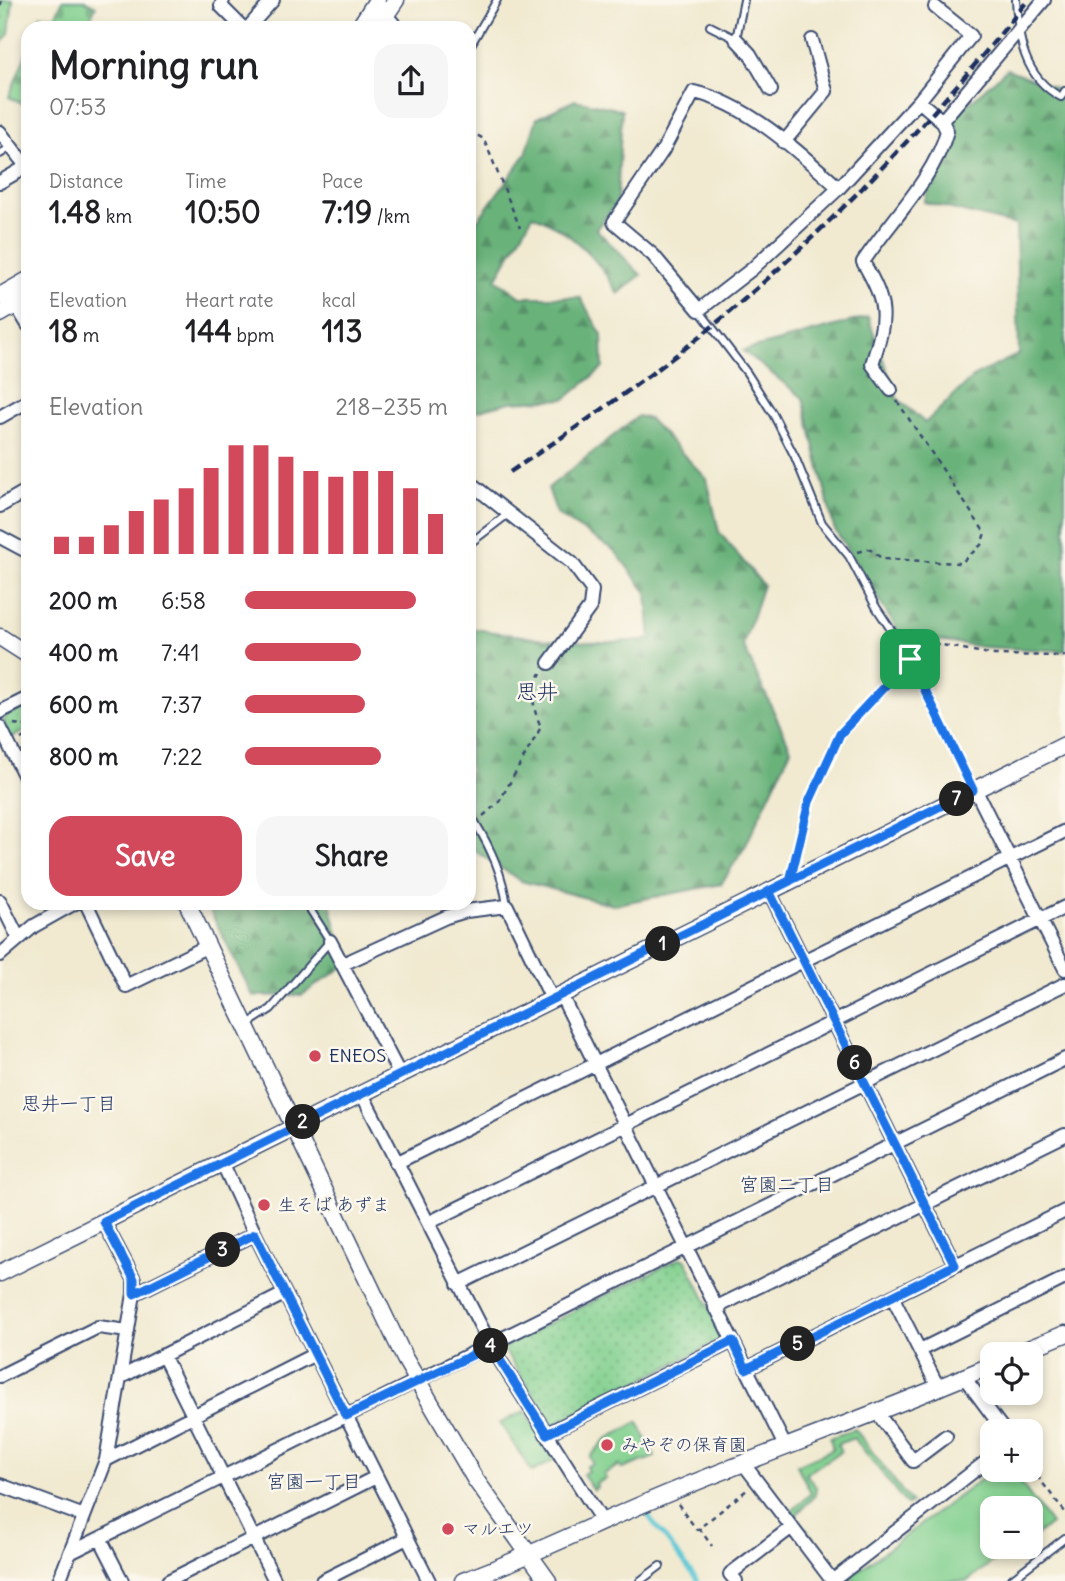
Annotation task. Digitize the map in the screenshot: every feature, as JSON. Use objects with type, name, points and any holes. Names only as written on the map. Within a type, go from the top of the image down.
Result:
[{"type":"street","points":[[223,0],[221,6],[238,21]]},
{"type":"street","points":[[253,21],[273,0]]},
{"type":"street","points":[[364,21],[377,0]]},
{"type":"street","points":[[388,21],[396,0]]},
{"type":"street","points":[[942,121],[1044,0]]},
{"type":"street","points":[[839,188],[784,142],[743,114],[694,92],[663,150],[614,222],[653,256],[699,310],[761,260],[839,188],[919,102],[971,36],[935,7]]},
{"type":"street","points":[[736,39],[750,54],[771,90]]},
{"type":"street","points":[[784,142],[826,90],[812,40]]},
{"type":"street","points":[[891,390],[872,364],[884,325],[884,313],[863,262],[910,198],[943,145],[947,131],[942,121],[919,102]]},
{"type":"street","points":[[0,132],[6,150],[21,163]]},
{"type":"street","points":[[0,182],[21,171]]},
{"type":"street","points":[[0,296],[21,284]]},
{"type":"street","points":[[0,314],[21,302]]},
{"type":"street","points":[[0,417],[21,405]]},
{"type":"street","points":[[476,488],[572,563],[592,590],[590,607],[549,663]]},
{"type":"street","points":[[0,506],[21,494]]},
{"type":"street","points":[[0,537],[21,548]]},
{"type":"street","points":[[0,637],[21,650]]},
{"type":"street","points":[[0,712],[21,702]]},
{"type":"street","points":[[0,727],[4,748],[21,773]]},
{"type":"street","points":[[0,1273],[1065,745]]},
{"type":"street","points":[[974,790],[1065,969]]},
{"type":"street","points":[[396,1163],[1065,831]]},
{"type":"street","points":[[769,891],[955,1265]]},
{"type":"street","points":[[0,901],[19,939]]},
{"type":"street","points":[[476,910],[507,906],[626,1124],[785,1446]]},
{"type":"street","points":[[428,1223],[1065,906]]},
{"type":"street","points":[[0,955],[34,926],[63,910]]},
{"type":"street","points":[[89,910],[126,986],[208,946]]},
{"type":"street","points":[[190,910],[417,1381],[475,1479],[548,1581]]},
{"type":"street","points":[[343,964],[446,917],[474,910]]},
{"type":"street","points":[[330,941],[400,1074]]},
{"type":"street","points":[[458,1284],[1065,984]]},
{"type":"street","points":[[71,1553],[1065,1059]]},
{"type":"street","points":[[362,1094],[491,1346],[602,1521]]},
{"type":"street","points":[[715,1308],[1065,1135]]},
{"type":"street","points":[[222,1162],[284,1294],[429,1581]]},
{"type":"street","points":[[746,1369],[1065,1211]]},
{"type":"street","points":[[59,1581],[106,1460],[134,1294],[134,1279],[104,1222]]},
{"type":"street","points":[[134,1294],[255,1234]]},
{"type":"street","points":[[920,1350],[1065,1278]]},
{"type":"street","points":[[121,1377],[284,1294]]},
{"type":"street","points":[[893,1298],[939,1389]]},
{"type":"street","points":[[0,1376],[98,1327],[128,1331]]},
{"type":"street","points":[[1043,1343],[1064,1335]]},
{"type":"street","points":[[547,1434],[733,1341]]},
{"type":"street","points":[[106,1460],[315,1354]]},
{"type":"street","points":[[163,1356],[275,1581]]},
{"type":"street","points":[[463,1581],[530,1556],[602,1521],[737,1465],[939,1389],[980,1370]]},
{"type":"street","points":[[964,1377],[995,1419]]},
{"type":"street","points":[[877,1413],[913,1461],[946,1436]]},
{"type":"street","points":[[737,1465],[792,1527],[829,1579],[980,1466]]},
{"type":"street","points":[[168,1581],[376,1476]]},
{"type":"street","points":[[0,1485],[84,1516]]},
{"type":"street","points":[[736,1581],[730,1574],[792,1527]]},
{"type":"street","points":[[100,1538],[122,1581]]},
{"type":"street","points":[[322,1581],[407,1538]]},
{"type":"lane","points":[[476,36],[497,0]]},
{"type":"lane","points":[[710,26],[736,39],[744,0]]},
{"type":"lane","points":[[1016,0],[1018,33],[1034,76],[1046,90],[1061,97],[1065,91]]},
{"type":"lane","points":[[699,310],[747,373],[773,414],[822,523],[849,556],[876,607],[909,657],[974,790]]},
{"type":"lane","points":[[476,539],[508,514]]},
{"type":"lane","points":[[476,824],[504,883],[507,906]]},
{"type":"lane","points":[[246,1025],[271,1009],[330,941],[310,910]]},
{"type":"lane","points":[[1009,1581],[1065,1538]]},
{"type":"lane","points":[[640,1581],[660,1566]]},
{"type":"path","points":[[0,6],[2,0]]},
{"type":"path","points":[[476,135],[484,139],[520,228]]},
{"type":"path","points":[[849,556],[866,548],[883,559],[961,562],[981,545],[985,533],[891,390]]},
{"type":"path","points":[[790,881],[809,802],[840,734],[909,657],[927,642],[994,655],[1065,656]]},
{"type":"path","points":[[476,821],[499,802],[541,727],[533,708],[533,692],[543,668],[549,663]]},
{"type":"path","points":[[699,1528],[733,1499],[749,1490],[737,1465]]},
{"type":"path","points":[[1042,1482],[1065,1512]]},
{"type":"path","points":[[670,1493],[712,1546]]},
{"type":"green space","points":[[0,0],[13,0],[9,33],[0,45]]},
{"type":"green space","points":[[63,0],[84,0],[96,6],[89,21],[39,21],[41,15],[55,17]]},
{"type":"green space","points":[[21,67],[21,103],[9,97]]},
{"type":"green space","points":[[1007,69],[1065,92],[1065,651],[982,647],[900,634],[834,528],[803,398],[743,351],[868,317],[897,398],[925,423],[974,376],[1019,354],[1016,225],[924,202],[953,133],[949,121]]},
{"type":"green space","points":[[575,100],[622,110],[617,203],[596,229],[641,275],[618,294],[602,269],[582,247],[560,229],[533,215],[496,279],[521,297],[580,297],[602,335],[603,368],[565,399],[510,402],[476,411],[476,222],[526,154],[537,118]]},
{"type":"green space","points":[[638,416],[649,419],[707,479],[719,532],[763,585],[743,645],[791,749],[746,845],[721,884],[613,905],[521,881],[476,852],[476,629],[583,642],[651,639],[647,593],[615,551],[557,514],[548,488]]},
{"type":"green space","points":[[21,709],[21,733],[11,738],[4,724],[5,716]]},
{"type":"green space","points":[[210,910],[332,910],[346,965],[302,995],[253,996]]},
{"type":"green space","points":[[680,1258],[686,1260],[722,1334],[721,1340],[553,1425],[502,1347]]},
{"type":"green space","points":[[525,1411],[555,1459],[532,1472],[500,1423]]},
{"type":"green space","points":[[638,1422],[655,1457],[622,1469],[620,1465],[604,1474],[606,1479],[596,1483],[597,1487],[593,1490],[583,1474],[588,1471],[586,1467],[593,1463],[590,1457],[605,1440]]},
{"type":"green space","points":[[855,1429],[911,1503],[907,1505],[854,1438],[837,1444],[841,1451],[806,1474],[816,1487],[815,1495],[795,1516],[833,1562],[828,1566],[789,1514],[811,1493],[797,1465],[833,1449],[830,1438]]},
{"type":"green space","points":[[980,1480],[1020,1482],[1030,1496],[980,1496],[980,1559],[996,1559],[967,1581],[854,1581],[851,1576]]},
{"type":"green space","points":[[1043,1513],[1051,1524],[1043,1530]]},
{"type":"waterway","points":[[646,1513],[698,1581]]},
{"type":"railway","points":[[510,472],[644,380],[720,320],[803,246],[920,127],[1028,0]]},
{"type":"place","name":"ENEOS","points":[[315,1056]]},
{"type":"place","name":"生そば あずま","points":[[264,1205]]},
{"type":"place","name":"みやぞの保育園","points":[[607,1445]]},
{"type":"place","name":"マルエツ","points":[[448,1529]]},
{"type":"district","name":"思井","points":[[537,692]]},
{"type":"district","name":"思井一丁目","points":[[69,1103]]},
{"type":"district","name":"宮園二丁目","points":[[787,1184]]},
{"type":"district","name":"宮園一丁目","points":[[314,1481]]},
{"type":"route","points":[[910,659],[840,734],[809,802],[790,881],[769,891],[561,995],[400,1074],[362,1094],[222,1162],[104,1222],[134,1279],[134,1294],[255,1234],[346,1416],[491,1346],[547,1434],[733,1341],[746,1369],[955,1265],[769,891],[973,790],[910,659]]}]
